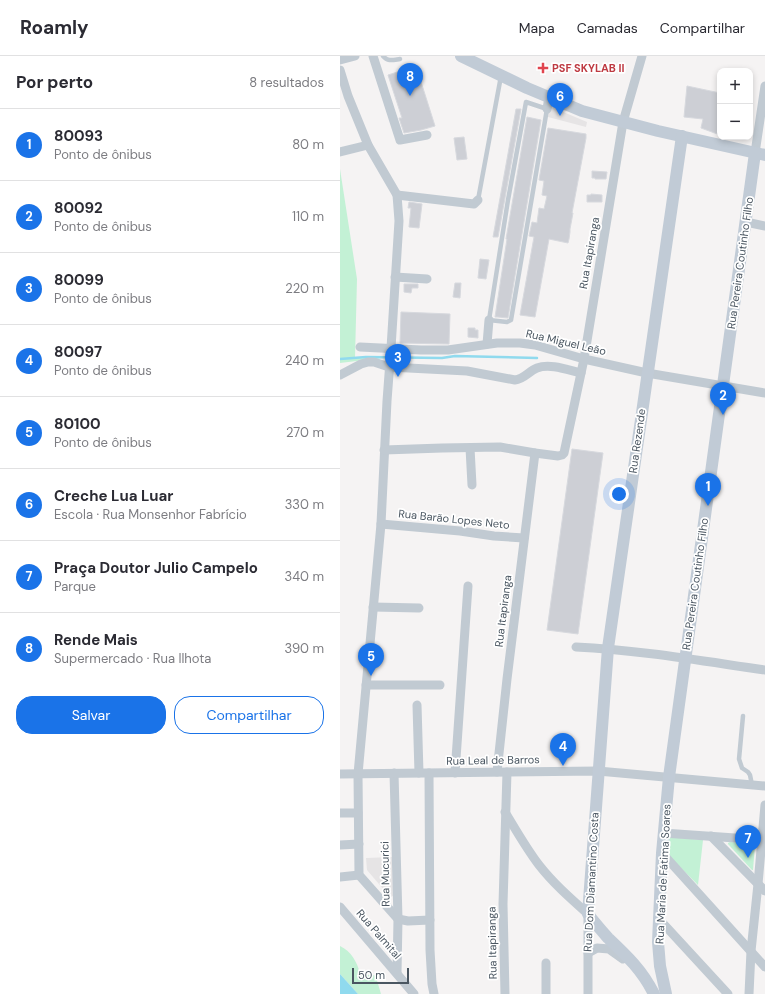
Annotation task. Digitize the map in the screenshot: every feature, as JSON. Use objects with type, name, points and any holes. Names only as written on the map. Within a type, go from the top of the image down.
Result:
[{"type":"street","points":[[340,60],[355,56]]},
{"type":"street","points":[[373,56],[400,140],[426,135]]},
{"type":"street","points":[[461,56],[582,111],[658,131],[760,154],[765,86]]},
{"type":"street","name":"Rua Itapiranga","points":[[497,772],[535,453],[558,456],[564,453],[584,359],[623,122],[642,56]]},
{"type":"street","points":[[340,70],[348,96],[368,145],[397,196],[399,222],[389,366],[381,524],[358,774],[359,875],[398,919],[408,921],[430,920]]},
{"type":"street","points":[[547,109],[549,97]]},
{"type":"street","name":"Rua Rezende","points":[[598,771],[608,648],[682,136]]},
{"type":"street","points":[[340,152],[368,145]]},
{"type":"street","name":"Rua Pereira Coutinho Filho","points":[[668,777],[746,222],[760,154]]},
{"type":"street","points":[[397,196],[474,204],[478,200]]},
{"type":"street","points":[[746,222],[765,226]]},
{"type":"street","points":[[395,277],[427,280]]},
{"type":"street","points":[[487,344],[489,320]]},
{"type":"street","name":"Rua Miguel Leão","points":[[360,347],[391,350],[448,350],[497,343],[520,343],[535,345],[584,359],[647,373],[765,393]]},
{"type":"street","points":[[340,375],[355,366],[368,362],[389,366],[467,371],[515,380],[521,378],[536,368],[544,366],[581,373]]},
{"type":"street","points":[[384,450],[500,447],[535,453]]},
{"type":"street","points":[[470,448],[472,485]]},
{"type":"street","name":"Rua Barão Lopes Neto","points":[[381,524],[524,538]]},
{"type":"street","points":[[455,773],[468,586]]},
{"type":"street","points":[[373,607],[419,608]]},
{"type":"street","points":[[576,647],[608,648],[765,670]]},
{"type":"street","points":[[366,685],[440,684]]},
{"type":"street","points":[[417,705],[424,773],[430,950],[434,994]]},
{"type":"street","name":"Rua Leal de Barros","points":[[340,774],[598,771],[765,786]]},
{"type":"street","name":"Rua Dom Diamantino Costa","points":[[588,994],[588,914],[598,771]]},
{"type":"street","name":"Rua Itapiranga","points":[[505,994],[503,904],[507,772]]},
{"type":"street","name":"Rua Mucurici","points":[[394,773],[398,919],[397,973]]},
{"type":"street","name":"Rua Maria de Fátima Soares","points":[[666,994],[660,966],[658,918],[668,777]]},
{"type":"street","points":[[749,994],[751,951],[763,840],[765,805]]},
{"type":"street","points":[[505,812],[538,864],[566,894],[588,914],[608,938],[636,966],[645,983],[647,994]]},
{"type":"street","points":[[340,813],[358,813]]},
{"type":"street","points":[[663,832],[763,840]]},
{"type":"street","points":[[711,836],[765,891]]},
{"type":"street","points":[[340,845],[359,844]]},
{"type":"street","points":[[662,854],[765,967]]},
{"type":"street","points":[[340,877],[359,875]]},
{"type":"street","name":"Rua Palmital","points":[[340,907],[414,994]]},
{"type":"street","points":[[658,918],[728,994]]},
{"type":"street","points":[[588,953],[597,948],[609,949],[622,958],[654,994]]},
{"type":"street","points":[[546,963],[546,994]]},
{"type":"street","points":[[645,983],[657,984],[661,983],[663,980]]},
{"type":"lane","points":[[383,56],[391,61],[400,59]]},
{"type":"lane","points":[[478,200],[501,75]]},
{"type":"lane","points":[[526,102],[547,109],[511,320],[507,322],[489,320],[508,200],[526,102]]},
{"type":"lane","points":[[743,716],[740,759],[742,768],[750,775],[752,785]]},
{"type":"shaded area","points":[[549,106],[587,122],[586,127],[548,117]]},
{"type":"shaded area","points":[[392,857],[393,896],[390,897],[367,870],[366,858]]},
{"type":"green space","points":[[340,169],[357,279],[355,358],[382,358],[340,363]]},
{"type":"green space","points":[[668,837],[703,840],[698,885],[667,854]]},
{"type":"green space","points":[[730,842],[755,845],[753,870],[728,844]]},
{"type":"green space","points":[[340,946],[353,957],[360,973],[374,975],[376,977],[381,994],[358,994],[340,974]]},
{"type":"water","points":[[340,974],[358,994],[340,994]]},
{"type":"building","points":[[416,66],[435,126],[404,133],[399,118],[402,118],[388,75]]},
{"type":"building","points":[[687,86],[717,92],[717,134],[701,128],[703,119],[684,117]]},
{"type":"building","points":[[516,109],[521,109],[498,237],[493,237]]},
{"type":"building","points":[[527,117],[541,120],[508,318],[495,317],[506,239]]},
{"type":"building","points":[[548,128],[586,134],[586,138],[568,243],[549,239],[535,317],[520,315],[534,237],[529,236],[532,222],[537,223],[539,208],[544,209],[547,196],[542,195],[544,181],[539,180]]},
{"type":"building","points":[[464,137],[467,159],[457,160],[454,138]]},
{"type":"building","points":[[592,171],[607,172],[606,179],[592,178]]},
{"type":"building","points":[[587,195],[602,195],[602,202],[587,202]]},
{"type":"building","points":[[409,202],[422,204],[419,228],[409,227],[411,208],[408,208]]},
{"type":"building","points":[[480,259],[489,260],[486,279],[478,278]]},
{"type":"building","points":[[455,283],[461,283],[460,298],[453,297]]},
{"type":"building","points":[[404,284],[418,284],[418,288],[412,288],[411,293],[404,292]]},
{"type":"building","points":[[401,312],[450,314],[449,344],[400,343]]},
{"type":"building","points":[[468,328],[475,328],[475,330],[478,330],[478,338],[468,337]]},
{"type":"building","points":[[572,449],[603,453],[578,634],[547,630]]},
{"type":"waterway","points":[[340,359],[366,357],[442,358],[455,356],[537,358]]},
{"type":"place","name":"PSF SKYLAB II","points":[[543,68]]},
{"type":"place","name":"Rende Mais","points":[[410,96]]},
{"type":"place","name":"Creche Lua Luar","points":[[560,116]]},
{"type":"place","name":"80099","points":[[398,377]]},
{"type":"place","name":"80092","points":[[723,415]]},
{"type":"place","name":"80093","points":[[708,506]]},
{"type":"place","name":"80100","points":[[371,676]]},
{"type":"place","name":"80097","points":[[563,766]]},
{"type":"place","name":"Praça Doutor Julio Campelo","points":[[748,858]]}]
